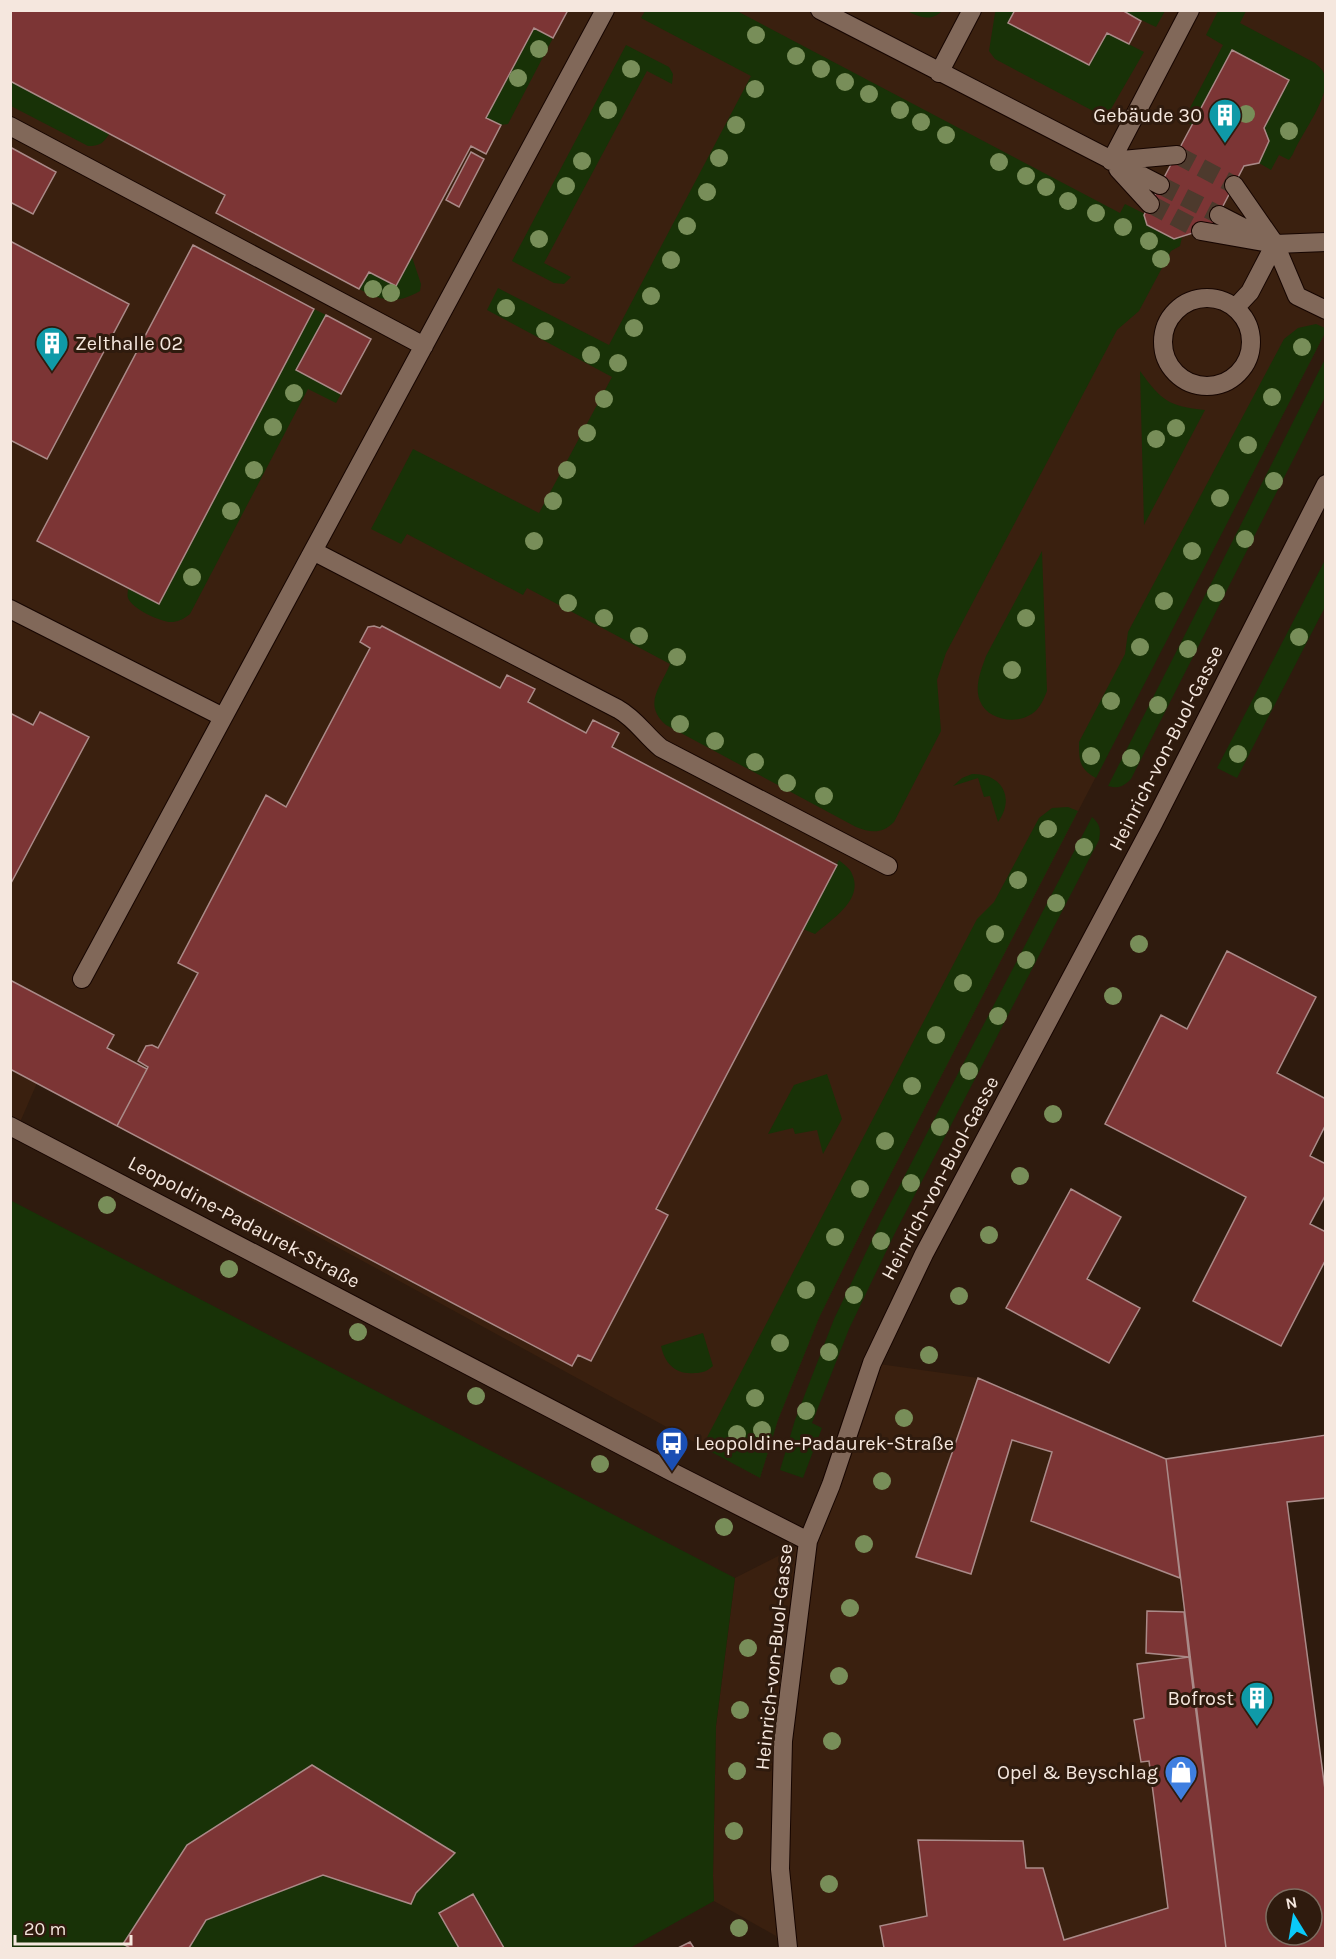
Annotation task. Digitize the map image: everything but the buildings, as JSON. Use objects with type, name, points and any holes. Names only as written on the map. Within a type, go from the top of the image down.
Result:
[{"type":"street","points":[[82,979],[605,10]]},
{"type":"street","points":[[820,10],[1160,185]]},
{"type":"street","points":[[939,73],[972,10]]},
{"type":"street","points":[[1111,161],[1190,10]]},
{"type":"street","points":[[10,126],[424,345]]},
{"type":"street","points":[[1111,161],[1177,155]]},
{"type":"street","points":[[1111,161],[1150,204]]},
{"type":"street","points":[[1234,185],[1275,244],[1297,296],[1326,310]]},
{"type":"street","points":[[1219,215],[1275,244]]},
{"type":"street","points":[[1201,231],[1275,244],[1326,242]]},
{"type":"street","points":[[1235,308],[1250,292],[1275,244]]},
{"type":"street","points":[[1210,298],[1235,308],[1248,326],[1251,341],[1249,356],[1240,372],[1225,382],[1208,386],[1190,383],[1175,373],[1165,358],[1162,340],[1167,323],[1177,309],[1193,300],[1210,298]]},
{"type":"street","name":"Heinrich-von-Buol-Gasse","points":[[788,1948],[780,1869],[783,1741],[808,1541],[831,1485],[872,1363],[924,1254],[1153,824],[1326,484]]},
{"type":"street","points":[[313,551],[618,709],[634,720],[661,748],[888,866]]},
{"type":"street","points":[[10,609],[223,717]]},
{"type":"street","name":"Leopoldine-Padaurek-Straße","points":[[10,1125],[808,1541]]},
{"type":"shaded area","points":[[10,11],[1325,11],[1325,333],[868,1218],[819,1318],[778,1420],[760,1478],[37,1083],[17,1129],[11,1126]]},
{"type":"shaded area","points":[[872,1363],[978,1378],[1166,1459],[1227,1948],[778,1948],[776,1936],[714,1901],[716,1726],[735,1578],[808,1541]]},
{"type":"green space","points":[[1015,10],[1089,65],[1107,33],[1144,52],[1111,109],[1095,112],[995,59],[989,51],[995,13],[996,11]]},
{"type":"green space","points":[[645,11],[737,11],[1120,213],[1125,204],[1145,214],[1147,225],[1174,239],[1182,237],[1180,246],[1171,251],[1139,311],[1117,330],[946,653],[937,680],[941,731],[894,822],[885,829],[871,831],[856,827],[666,725],[655,710],[654,703],[658,688],[670,664],[527,588],[523,595],[407,534],[401,544],[371,529],[413,449],[539,513],[612,377],[487,310],[498,288],[609,345],[751,76],[641,18]]},
{"type":"green space","points":[[907,11],[942,11],[934,16],[920,17]]},
{"type":"green space","points":[[1122,11],[1165,11],[1156,27]]},
{"type":"green space","points":[[1218,11],[1246,11],[1240,23],[1315,63],[1323,72],[1326,82],[1315,114],[1289,160],[1279,155],[1271,170],[1259,163],[1269,141],[1264,128],[1289,80],[1232,50],[1192,125],[1183,121],[1223,45],[1206,35]]},
{"type":"green space","points":[[534,28],[553,38],[508,124],[501,125],[486,118]]},
{"type":"green space","points":[[626,45],[669,67],[673,74],[672,84],[647,71],[544,263],[571,277],[564,284],[554,283],[512,261]]},
{"type":"green space","points":[[10,81],[109,134],[100,144],[88,146],[11,106]]},
{"type":"green space","points":[[412,257],[421,284],[420,291],[403,298],[390,300],[359,289],[369,272],[396,286]]},
{"type":"green space","points":[[314,309],[326,315],[297,370],[341,394],[336,403],[308,389],[190,614],[182,619],[168,622],[135,607],[128,597],[128,588],[159,604]]},
{"type":"green space","points":[[1316,324],[1325,328],[1325,333],[1096,778],[1086,771],[1081,763],[1079,742],[1125,654],[1128,632],[1284,339],[1298,328]]},
{"type":"green space","points":[[1325,359],[1325,397],[1131,779],[1120,787],[1108,786]]},
{"type":"green space","points":[[1140,371],[1154,389],[1167,400],[1174,404],[1205,410],[1144,525]]},
{"type":"green space","points":[[1042,551],[1047,691],[1032,714],[1008,720],[994,716],[983,707],[978,696],[979,678],[986,656]]},
{"type":"green space","points":[[1325,560],[1325,607],[1237,778],[1217,768]]},
{"type":"green space","points":[[972,774],[991,778],[1003,788],[1006,804],[998,822],[990,796],[984,797],[978,778],[953,786],[962,778]]},
{"type":"green space","points":[[1068,807],[1078,811],[868,1218],[819,1318],[778,1420],[760,1478],[702,1447],[977,919],[994,902],[1039,818],[1052,808]]},
{"type":"green space","points":[[1092,817],[1099,827],[1099,840],[895,1233],[849,1329],[812,1423],[822,1428],[803,1478],[780,1470],[795,1420],[834,1319],[880,1223]]},
{"type":"green space","points":[[839,860],[848,868],[855,883],[850,900],[815,934],[803,929]]},
{"type":"green space","points":[[827,1074],[842,1119],[823,1154],[817,1130],[795,1134],[793,1128],[768,1134],[794,1085]]},
{"type":"green space","points":[[10,1200],[735,1578],[716,1726],[714,1901],[630,1948],[11,1948]]},
{"type":"green space","points":[[703,1333],[713,1366],[700,1373],[682,1372],[672,1367],[665,1358],[661,1346]]},
{"type":"tunnel","points":[[1177,155],[1234,185]]},
{"type":"tunnel","points":[[1160,185],[1219,215]]},
{"type":"tunnel","points":[[1150,204],[1201,231]]},
{"type":"place","name":"Gebäude 30","points":[[1225,144]]},
{"type":"place","name":"Zelthalle 02","points":[[52,372]]},
{"type":"place","name":"Leopoldine-Padaurek-Straße","points":[[672,1472]]},
{"type":"place","name":"Bofrost","points":[[1257,1727]]},
{"type":"place","name":"Opel & Beyschlag","points":[[1181,1801]]}]
